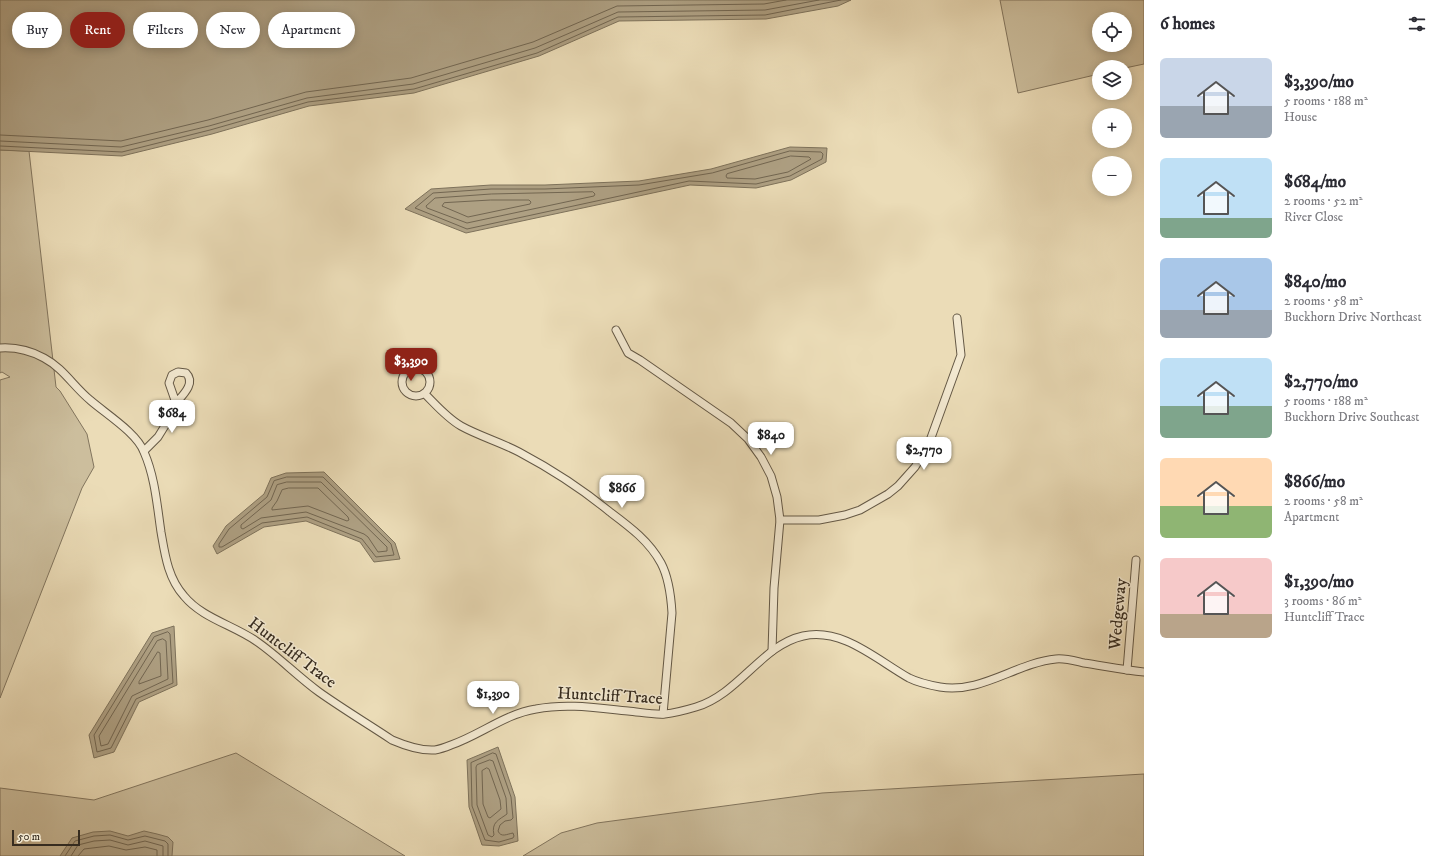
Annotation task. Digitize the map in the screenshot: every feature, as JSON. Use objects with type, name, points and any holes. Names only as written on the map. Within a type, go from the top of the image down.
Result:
[{"type":"street","points":[[780,520],[819,520],[845,515],[860,510],[888,494],[915,468],[928,446],[961,355],[957,318]]},
{"type":"street","points":[[616,330],[628,353],[731,423],[748,439],[761,457],[771,476],[777,497],[780,520],[773,596],[772,651]]},
{"type":"street","name":"Huntcliff Trace","points":[[0,348],[6,347],[25,350],[44,358],[60,369],[89,400],[120,424],[144,451],[154,484],[166,563],[174,581],[184,596],[203,613],[232,626],[256,640],[319,691],[392,740],[405,745],[436,750],[463,741],[514,715],[532,709],[551,706],[575,706],[663,714],[700,706],[719,696],[734,685],[772,651],[786,642],[803,636],[822,635],[841,639],[910,678],[943,688],[959,688],[976,685],[1022,667],[1059,658],[1144,672]]},
{"type":"street","points":[[415,368],[424,370],[428,373],[431,382],[425,394],[416,396],[407,393],[402,384],[406,371],[415,368]]},
{"type":"street","points":[[425,394],[449,418],[461,426],[518,451],[557,474],[597,501],[634,530],[652,548],[662,564],[670,588],[671,596],[672,613],[663,714]]},
{"type":"street","points":[[144,451],[164,430],[176,403]]},
{"type":"street","name":"Wedgeway","points":[[1128,670],[1136,560]]},
{"type":"shaded area","points":[[1000,0],[1144,0],[1144,64],[1132,67],[1132,60],[1092,60],[1092,76],[1018,93]]},
{"type":"shaded area","points":[[0,150],[29,151],[56,387],[87,434],[94,467],[82,488],[0,698],[0,380],[10,377],[2,372],[0,373]]},
{"type":"shaded area","points":[[236,753],[405,856],[0,856],[0,788],[94,800]]},
{"type":"shaded area","points":[[1144,774],[1144,856],[523,856],[561,833],[597,823],[822,793]]},
{"type":"water","points":[[0,0],[851,0],[838,6],[766,19],[619,21],[539,56],[414,93],[309,106],[212,134],[122,156],[0,150]]},
{"type":"water","points":[[790,147],[827,148],[826,162],[791,180],[756,188],[690,185],[466,233],[405,209],[431,189],[491,185],[545,185],[639,181],[711,169]]},
{"type":"water","points":[[324,472],[395,543],[400,559],[374,562],[360,542],[306,521],[264,527],[217,554],[213,546],[226,526],[264,494],[271,478],[286,473]]},
{"type":"water","points":[[174,626],[177,685],[139,702],[114,752],[94,758],[89,735],[152,633]]},
{"type":"water","points":[[498,747],[515,797],[518,841],[499,846],[482,845],[469,807],[467,760]]},
{"type":"water","points":[[110,831],[128,836],[144,831],[168,837],[173,842],[172,856],[60,856],[72,838],[93,832]]}]
